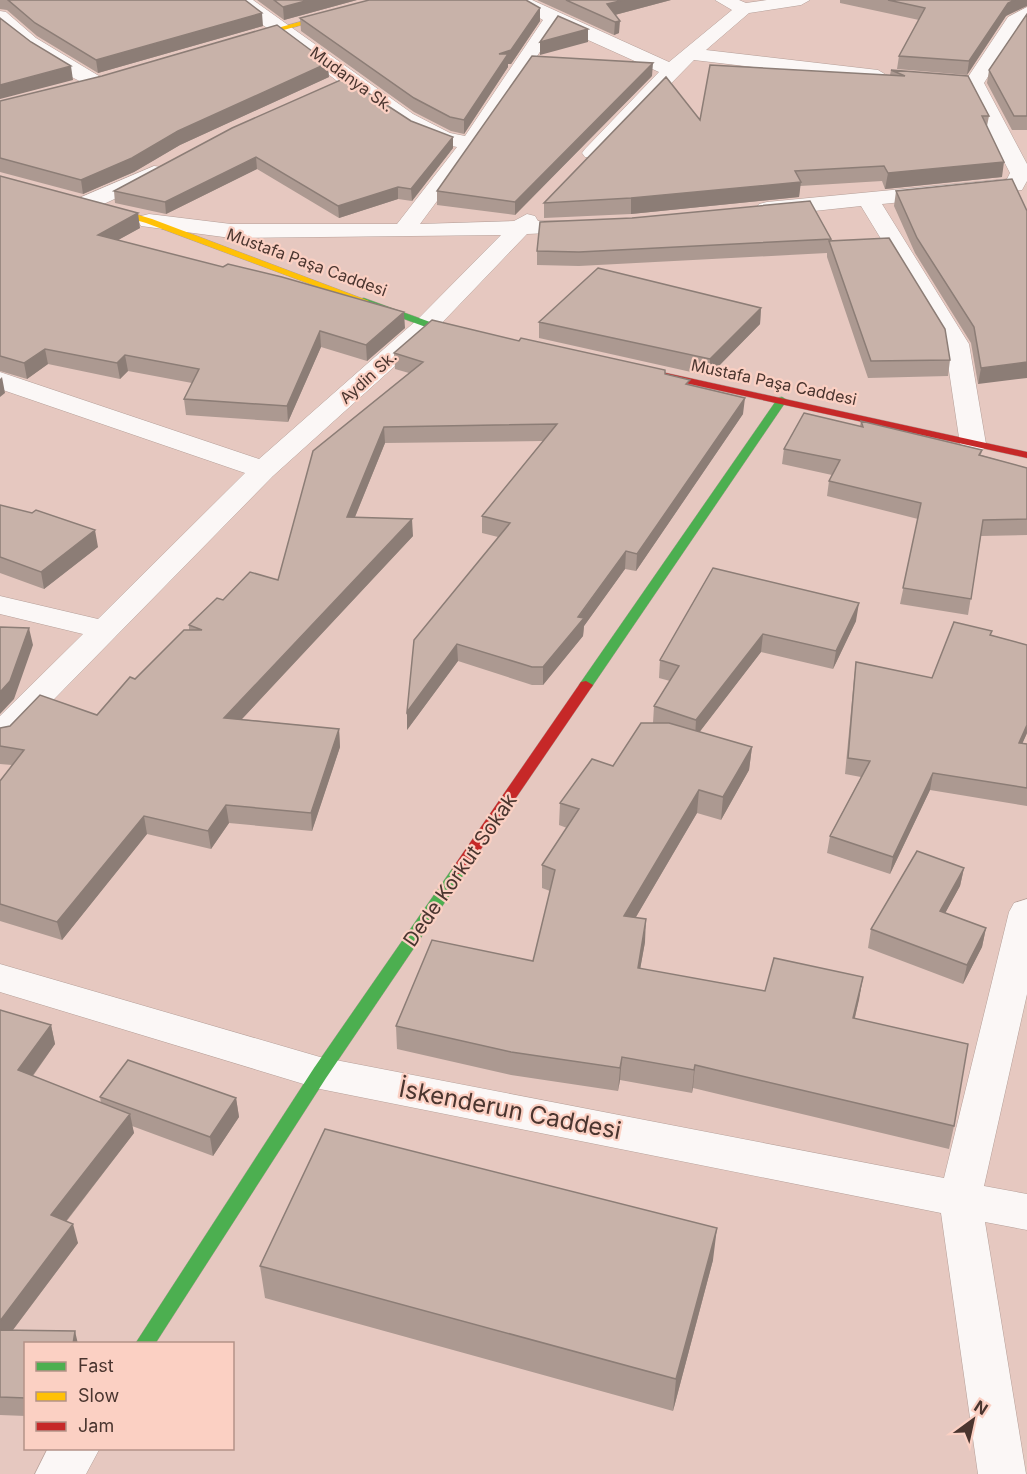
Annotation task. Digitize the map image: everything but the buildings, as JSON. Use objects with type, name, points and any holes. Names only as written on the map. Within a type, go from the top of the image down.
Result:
[{"type":"street","name":"Mudanya Sk.","points":[[242,0],[282,27],[347,78],[425,128],[444,138],[470,143]]},
{"type":"street","points":[[228,44],[282,27],[387,0]]},
{"type":"street","points":[[518,0],[553,18],[680,62],[891,77]]},
{"type":"street","points":[[575,171],[734,5],[801,0]]},
{"type":"street","points":[[974,83],[1014,21],[1027,12]]},
{"type":"street","points":[[0,16],[29,42],[103,81]]},
{"type":"street","points":[[403,231],[470,143],[553,18]]},
{"type":"street","points":[[326,88],[347,78]]},
{"type":"street","points":[[76,88],[103,81]]},
{"type":"street","points":[[950,81],[974,83]]},
{"type":"street","points":[[749,211],[1014,185],[1021,174],[974,83]]},
{"type":"street","points":[[82,202],[143,179],[170,162]]},
{"type":"street","points":[[867,198],[957,344],[973,444]]},
{"type":"street","name":"Mustafa Paşa Caddesi","points":[[82,202],[149,221],[427,324],[484,336]]},
{"type":"street","name":"Aydin Sk.","points":[[0,735],[263,470],[427,324],[543,204]]},
{"type":"street","points":[[149,221],[231,231],[519,229],[609,224]]},
{"type":"street","name":"Mustafa Paşa Caddesi","points":[[633,368],[1027,455]]},
{"type":"street","points":[[0,380],[263,470]]},
{"type":"street","name":"Dede Korkut Sokak","points":[[145,1342],[320,1073],[782,400]]},
{"type":"street","points":[[0,605],[105,630]]},
{"type":"street","points":[[1002,1474],[960,1198],[1027,912]]},
{"type":"street","name":"İskenderun Caddesi","points":[[0,978],[320,1073],[1027,1212]]},
{"type":"street","points":[[59,1474],[75,1450]]},
{"type":"traffic: fast","points":[[364,301],[427,324],[471,334]]},
{"type":"traffic: fast","points":[[586,685],[782,400]]},
{"type":"traffic: fast","points":[[145,1342],[320,1073],[459,870]]},
{"type":"traffic: slow","points":[[238,40],[387,0]]},
{"type":"traffic: slow","points":[[95,205],[149,221],[364,301]]},
{"type":"traffic: jam","points":[[648,372],[1027,455]]},
{"type":"traffic: jam","points":[[459,870],[586,685]]}]
